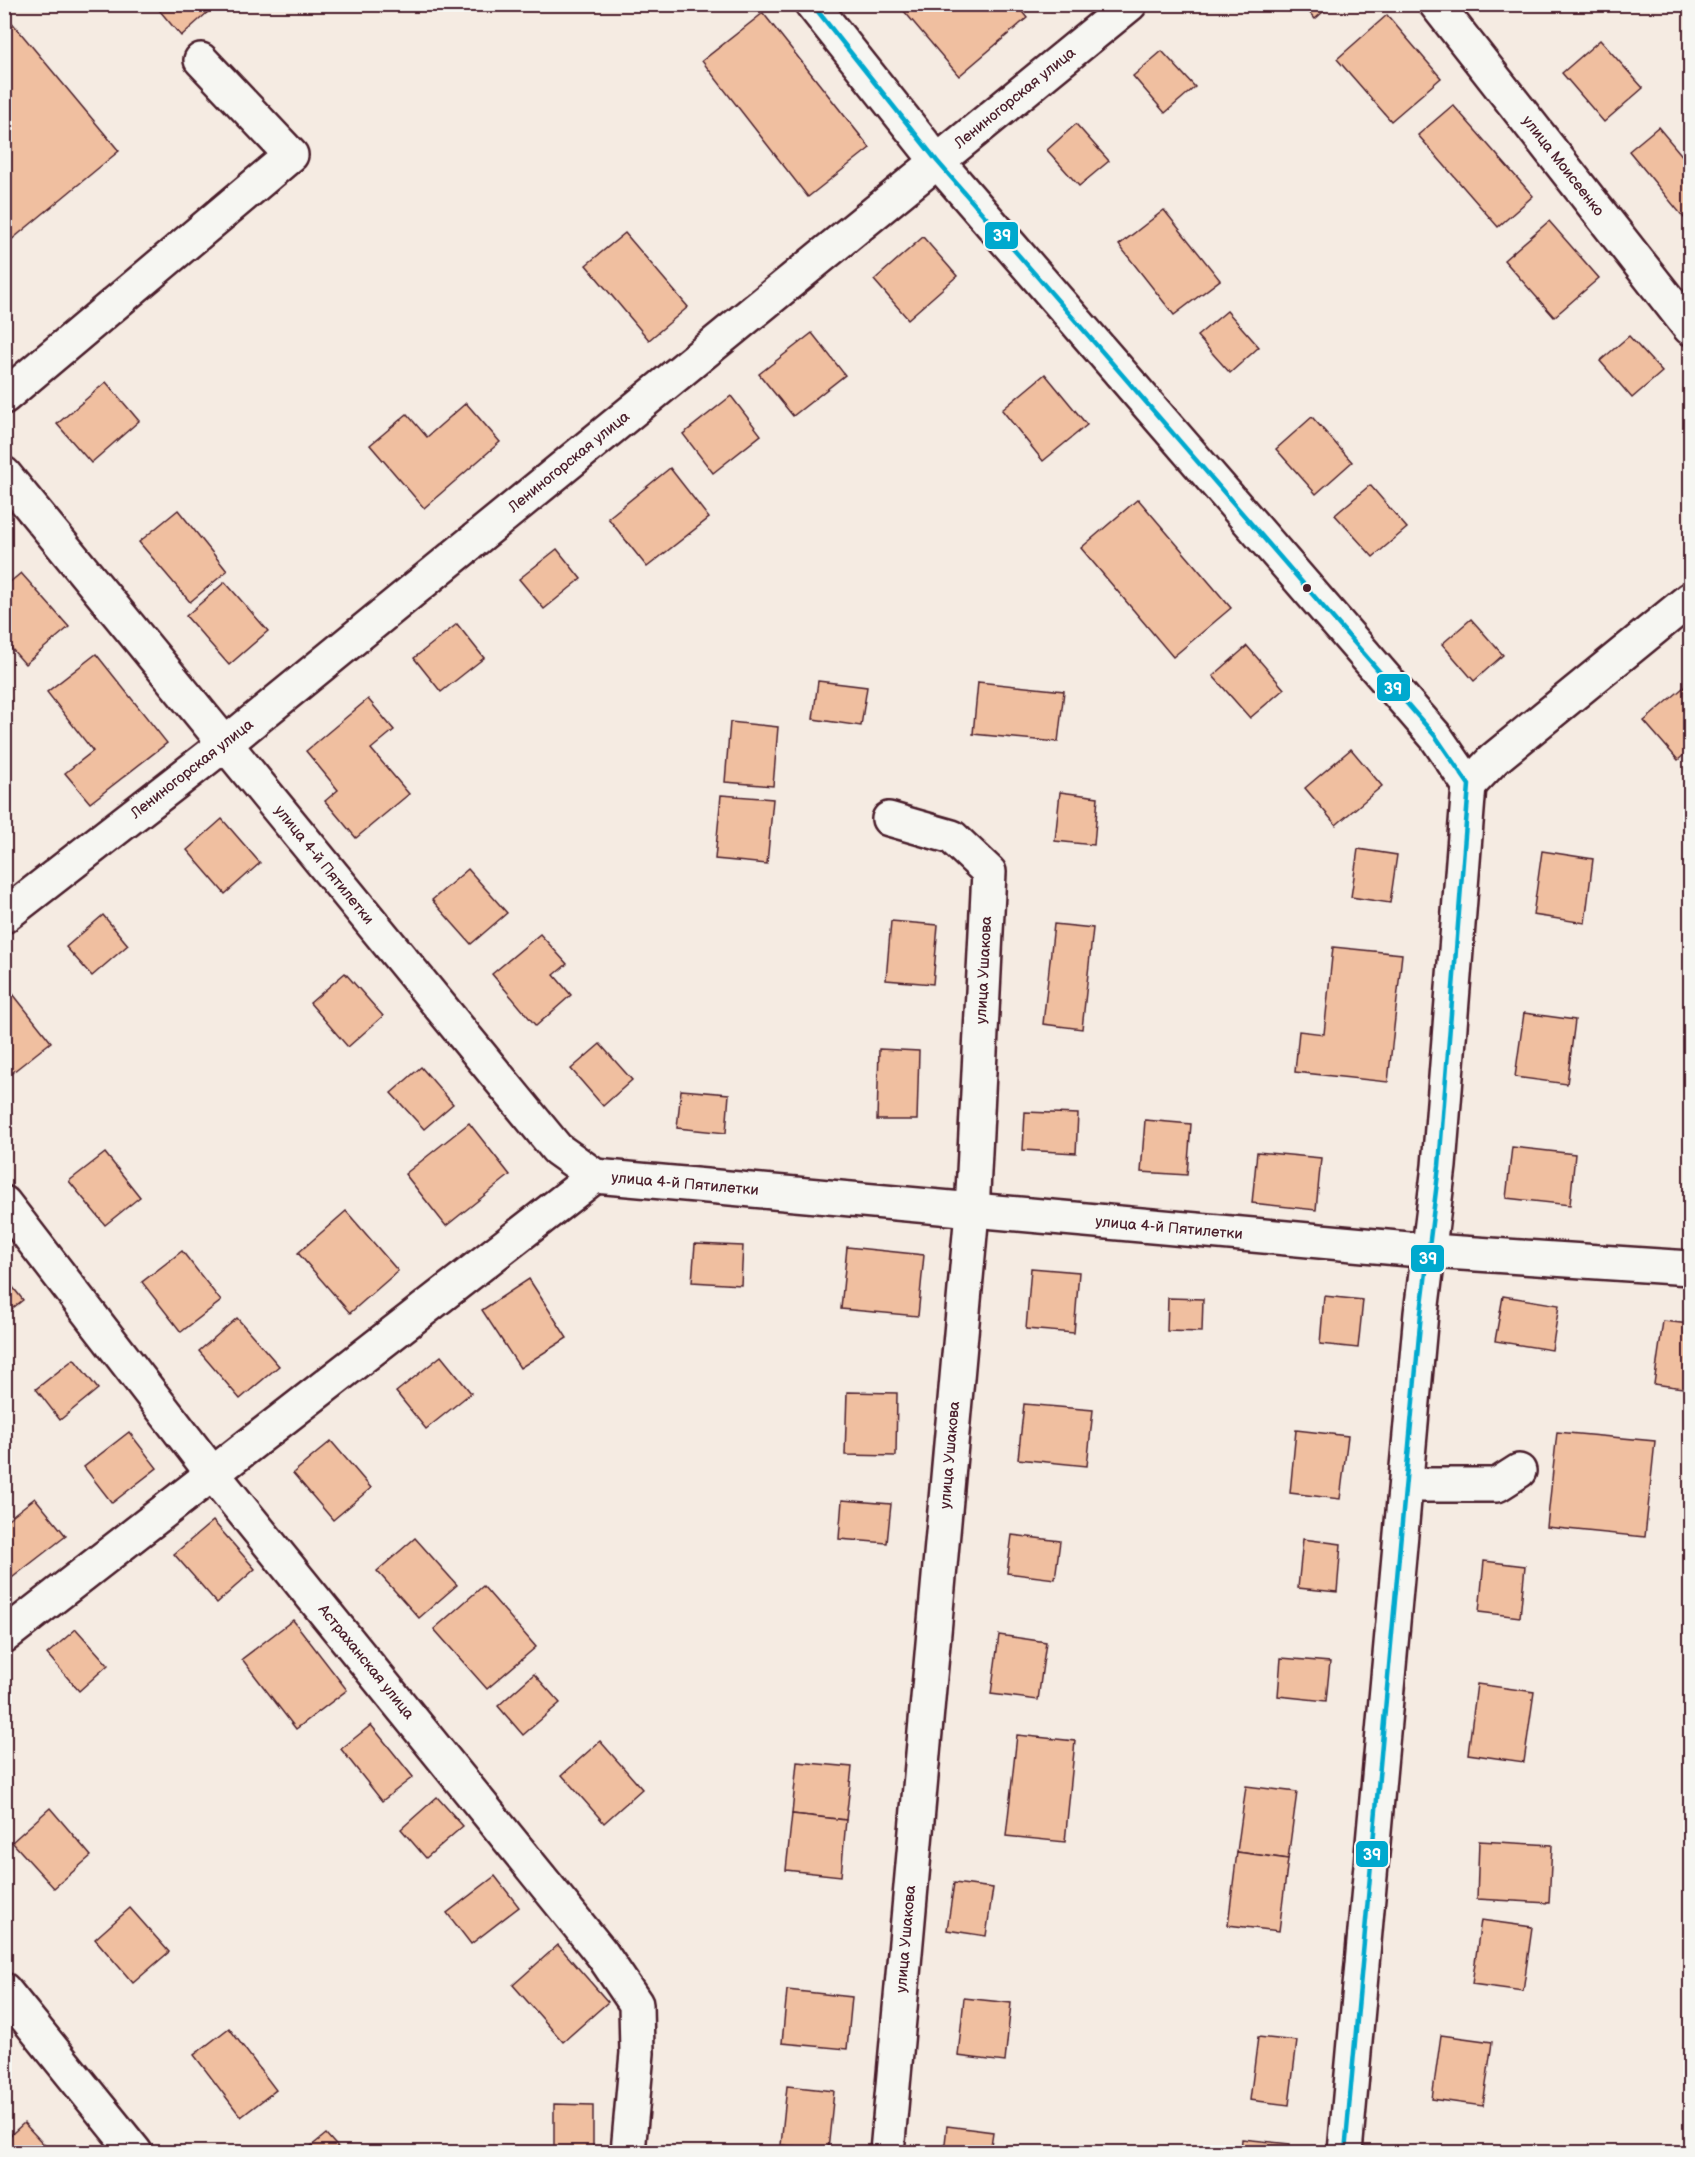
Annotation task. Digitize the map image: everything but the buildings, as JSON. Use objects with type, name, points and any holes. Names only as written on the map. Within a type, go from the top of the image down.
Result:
[{"type":"street","points":[[812,4],[936,161],[1436,737],[1469,785],[1431,1251],[1421,1313],[1345,2152]]},
{"type":"street","name":"Лениногорская улица","points":[[4,916],[225,744],[1130,4]]},
{"type":"street","name":"улица Моисеенко","points":[[1436,4],[1690,328]]},
{"type":"street","points":[[4,397],[291,155],[201,60]]},
{"type":"street","name":"улица 4-й Пятилетки","points":[[4,474],[556,1149],[595,1176],[972,1212],[1431,1251],[1690,1268]]},
{"type":"street","points":[[1469,785],[1494,759],[1690,599]]},
{"type":"street","name":"улица Ушакова","points":[[887,2152],[972,1212],[989,872],[952,837],[889,819]]},
{"type":"street","points":[[4,1636],[595,1176]]},
{"type":"street","name":"Астраханская улица","points":[[4,1203],[212,1473],[602,1954],[636,2004],[637,2053],[628,2152]]},
{"type":"street","points":[[1406,1485],[1497,1485],[1520,1471]]},
{"type":"street","points":[[4,1990],[135,2152]]},
{"type":"transit line","name":"39","points":[[812,4],[937,161],[1436,737],[1469,785],[1439,1166],[1421,1313],[1345,2152]]}]
